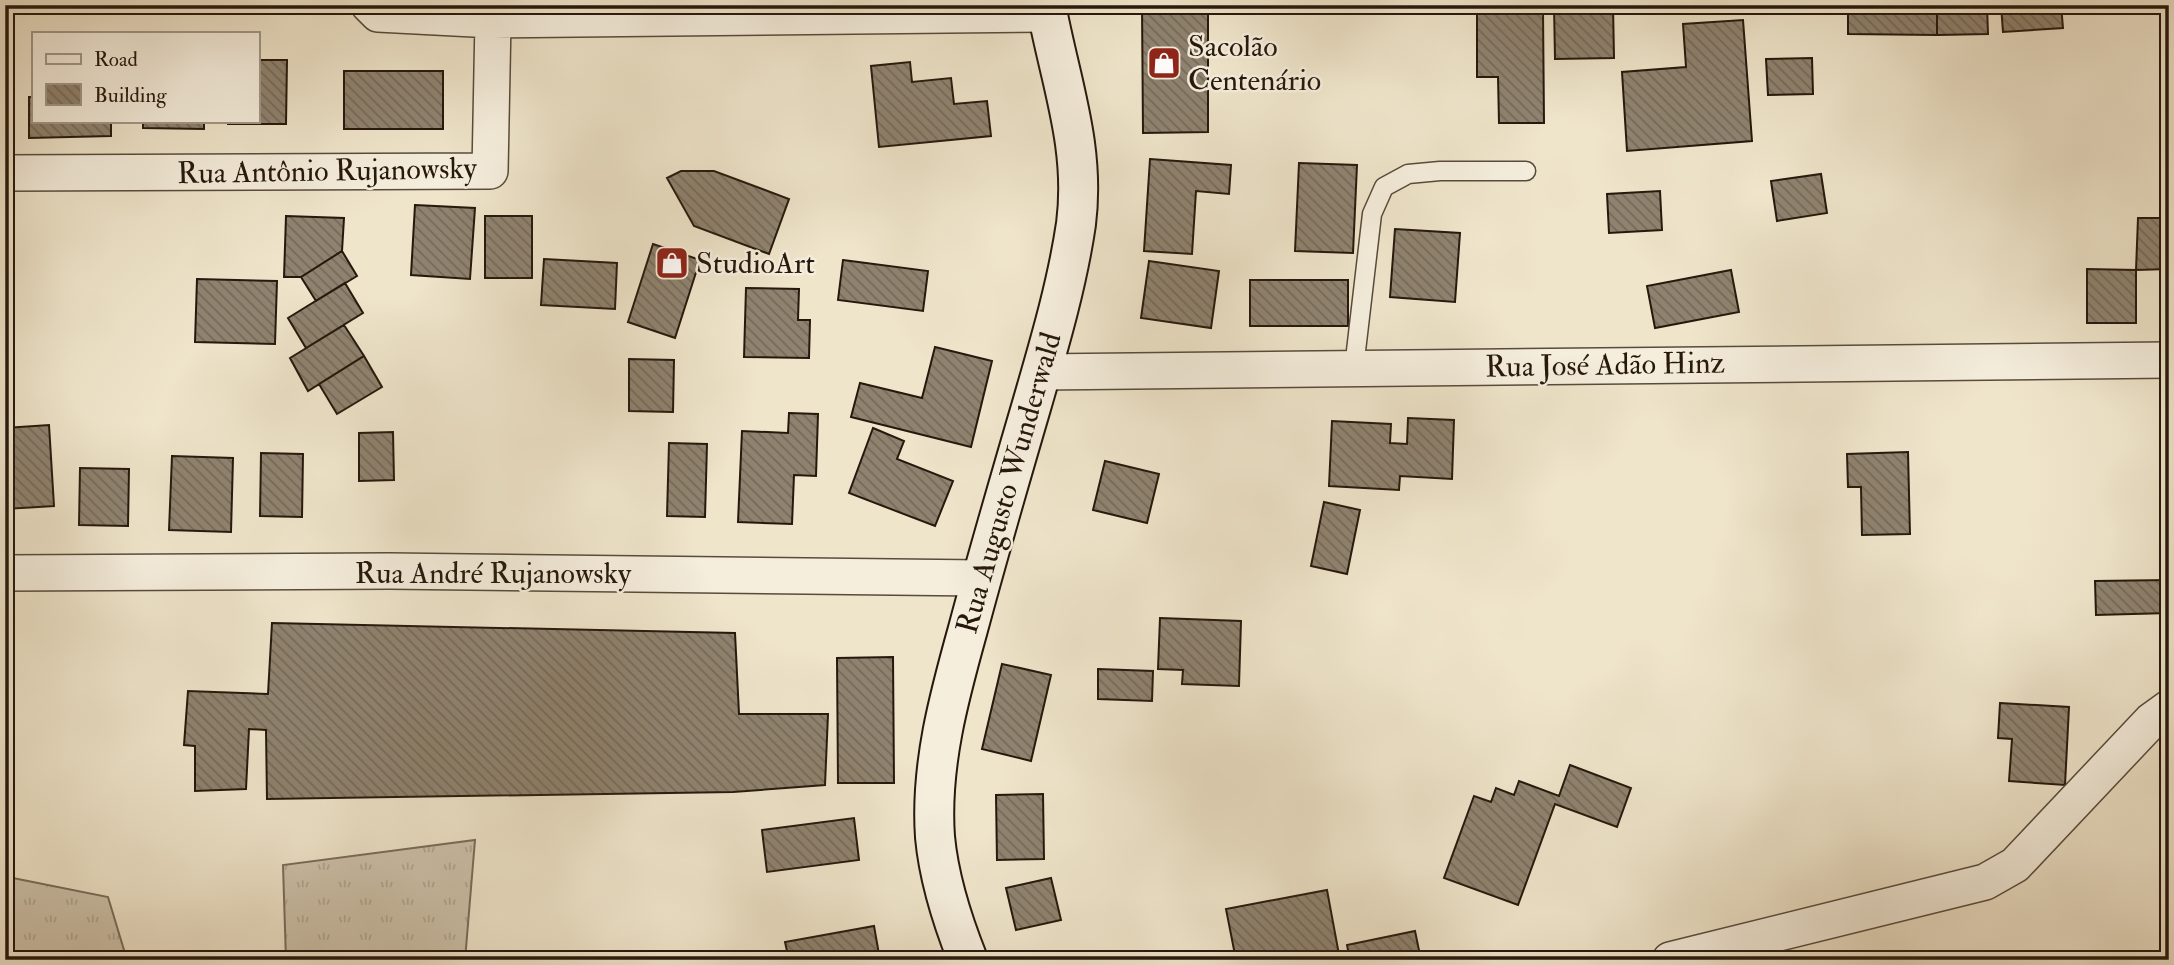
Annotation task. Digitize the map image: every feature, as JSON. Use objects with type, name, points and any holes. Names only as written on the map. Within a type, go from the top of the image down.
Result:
[{"type":"main road","name":"Rua Augusto Wunderwald","points":[[968,960],[940,879],[935,836],[935,791],[940,743],[950,698],[981,578],[1065,283],[1076,223],[1080,174],[1075,130],[1047,9]]},
{"type":"street","points":[[369,5],[379,14],[493,20],[1047,9]]},
{"type":"street","name":"Rua Antônio Rujanowsky","points":[[5,173],[490,171],[493,20]]},
{"type":"street","name":"Rua José Adão Hinz","points":[[1041,372],[2169,360]]},
{"type":"street","name":"Rua André Rujanowsky","points":[[5,573],[388,571],[981,578]]},
{"type":"street","points":[[1677,959],[1985,882],[2015,864],[2151,721],[2169,708]]},
{"type":"lane","points":[[1354,368],[1373,214],[1384,187],[1408,174],[1440,170],[1526,170]]},
{"type":"green space","points":[[475,840],[465,960],[286,960],[283,865]]},
{"type":"green space","points":[[8,877],[108,897],[127,960],[5,960],[5,893]]},
{"type":"building","points":[[1142,5],[1208,5],[1208,132],[1143,133]]},
{"type":"building","points":[[1554,5],[1613,5],[1614,58],[1555,59]]},
{"type":"building","points":[[1848,5],[1937,5],[1937,35],[1848,34]]},
{"type":"building","points":[[1937,5],[1987,5],[1988,34],[1937,35]]},
{"type":"building","points":[[2001,5],[2061,5],[2063,28],[2003,32]]},
{"type":"building","points":[[1477,11],[1543,11],[1544,123],[1499,123],[1498,77],[1477,77]]},
{"type":"building","points":[[1743,20],[1752,141],[1627,151],[1622,72],[1686,67],[1683,24]]},
{"type":"building","points":[[1812,58],[1813,94],[1768,95],[1766,59]]},
{"type":"building","points":[[259,60],[287,60],[286,124],[228,124],[259,122]]},
{"type":"building","points":[[910,62],[912,82],[951,78],[954,104],[987,101],[991,136],[879,147],[871,66]]},
{"type":"building","points":[[344,71],[443,71],[443,129],[344,129]]},
{"type":"building","points":[[29,97],[32,97],[32,122],[111,122],[111,136],[29,138]]},
{"type":"building","points":[[143,122],[204,122],[204,129],[143,128]]},
{"type":"building","points":[[1150,159],[1231,165],[1229,194],[1196,191],[1192,254],[1144,251]]},
{"type":"building","points":[[1299,163],[1357,165],[1353,253],[1295,251]]},
{"type":"building","points":[[681,171],[714,171],[789,199],[769,254],[694,226],[667,178]]},
{"type":"building","points":[[1821,174],[1827,213],[1777,221],[1771,181]]},
{"type":"building","points":[[1660,191],[1662,230],[1609,233],[1607,194]]},
{"type":"building","points":[[415,205],[475,208],[470,279],[411,275]]},
{"type":"building","points":[[286,216],[344,218],[342,251],[301,277],[284,277]]},
{"type":"building","points":[[485,216],[532,216],[532,278],[485,278]]},
{"type":"building","points":[[2138,218],[2169,218],[2169,269],[2136,270]]},
{"type":"building","points":[[1395,229],[1460,233],[1455,302],[1390,297]]},
{"type":"building","points":[[653,244],[700,260],[675,338],[628,322]]},
{"type":"building","points":[[342,251],[357,276],[316,301],[301,277]]},
{"type":"building","points":[[544,259],[617,263],[615,309],[541,305]]},
{"type":"building","points":[[843,260],[928,271],[923,311],[838,300]]},
{"type":"building","points":[[1149,261],[1219,271],[1211,328],[1141,318]]},
{"type":"building","points":[[2087,269],[2136,270],[2136,323],[2087,323]]},
{"type":"building","points":[[1731,270],[1739,312],[1655,328],[1647,286]]},
{"type":"building","points":[[197,279],[277,281],[275,344],[195,342]]},
{"type":"building","points":[[1250,280],[1348,280],[1348,326],[1250,326]]},
{"type":"building","points":[[345,283],[363,313],[306,348],[288,318]]},
{"type":"building","points":[[746,288],[799,289],[798,320],[810,320],[809,358],[744,357]]},
{"type":"building","points":[[344,325],[364,356],[308,391],[290,358]]},
{"type":"building","points":[[935,347],[992,361],[971,447],[851,417],[860,383],[922,398]]},
{"type":"building","points":[[364,356],[382,387],[337,414],[319,384]]},
{"type":"building","points":[[629,359],[674,360],[673,412],[629,411]]},
{"type":"building","points":[[789,413],[818,414],[816,476],[794,475],[792,524],[738,522],[742,431],[788,433]]},
{"type":"building","points":[[1408,418],[1454,420],[1452,479],[1400,476],[1399,490],[1329,486],[1332,421],[1391,424],[1390,443],[1407,444]]},
{"type":"building","points":[[49,425],[54,506],[5,509],[5,428]]},
{"type":"building","points":[[873,428],[904,441],[897,459],[953,481],[935,526],[849,493]]},
{"type":"building","points":[[393,432],[394,480],[359,481],[359,433]]},
{"type":"building","points":[[669,443],[707,444],[705,517],[667,516]]},
{"type":"building","points":[[1908,452],[1910,534],[1862,535],[1861,487],[1848,487],[1847,454]]},
{"type":"building","points":[[261,453],[303,454],[302,517],[260,516]]},
{"type":"building","points":[[172,456],[233,458],[231,532],[169,530]]},
{"type":"building","points":[[1105,461],[1159,474],[1147,523],[1093,510]]},
{"type":"building","points":[[80,468],[129,469],[128,526],[79,525]]},
{"type":"building","points":[[1324,502],[1360,510],[1347,574],[1311,566]]},
{"type":"building","points":[[2169,580],[2169,613],[2096,615],[2095,581]]},
{"type":"building","points":[[1160,618],[1241,621],[1239,686],[1182,684],[1183,670],[1158,669]]},
{"type":"building","points":[[272,623],[735,633],[739,714],[828,714],[825,785],[733,792],[267,799],[266,730],[249,729],[246,789],[195,791],[195,746],[184,745],[188,691],[268,694]]},
{"type":"building","points":[[893,657],[894,783],[838,783],[837,658]]},
{"type":"building","points":[[1002,664],[1051,675],[1031,761],[982,749]]},
{"type":"building","points":[[1098,669],[1153,671],[1152,701],[1098,699]]},
{"type":"building","points":[[2000,703],[2069,707],[2065,785],[2009,781],[2012,739],[1998,738]]},
{"type":"building","points":[[1570,765],[1631,788],[1617,827],[1555,804],[1518,905],[1444,878],[1474,796],[1491,802],[1496,788],[1514,795],[1519,781],[1559,796]]},
{"type":"building","points":[[1043,794],[1044,859],[997,860],[996,795]]},
{"type":"building","points":[[854,818],[859,860],[767,872],[762,830]]},
{"type":"building","points":[[1051,878],[1061,920],[1016,930],[1006,888]]},
{"type":"building","points":[[1327,890],[1340,960],[1236,960],[1226,909]]},
{"type":"building","points":[[874,926],[880,960],[789,960],[785,942]]},
{"type":"building","points":[[1415,931],[1421,960],[1350,960],[1347,945]]},
{"type":"place","name":"Sacolão Centenário","points":[[1164,63]]},
{"type":"place","name":"StudioArt","points":[[672,263]]}]
